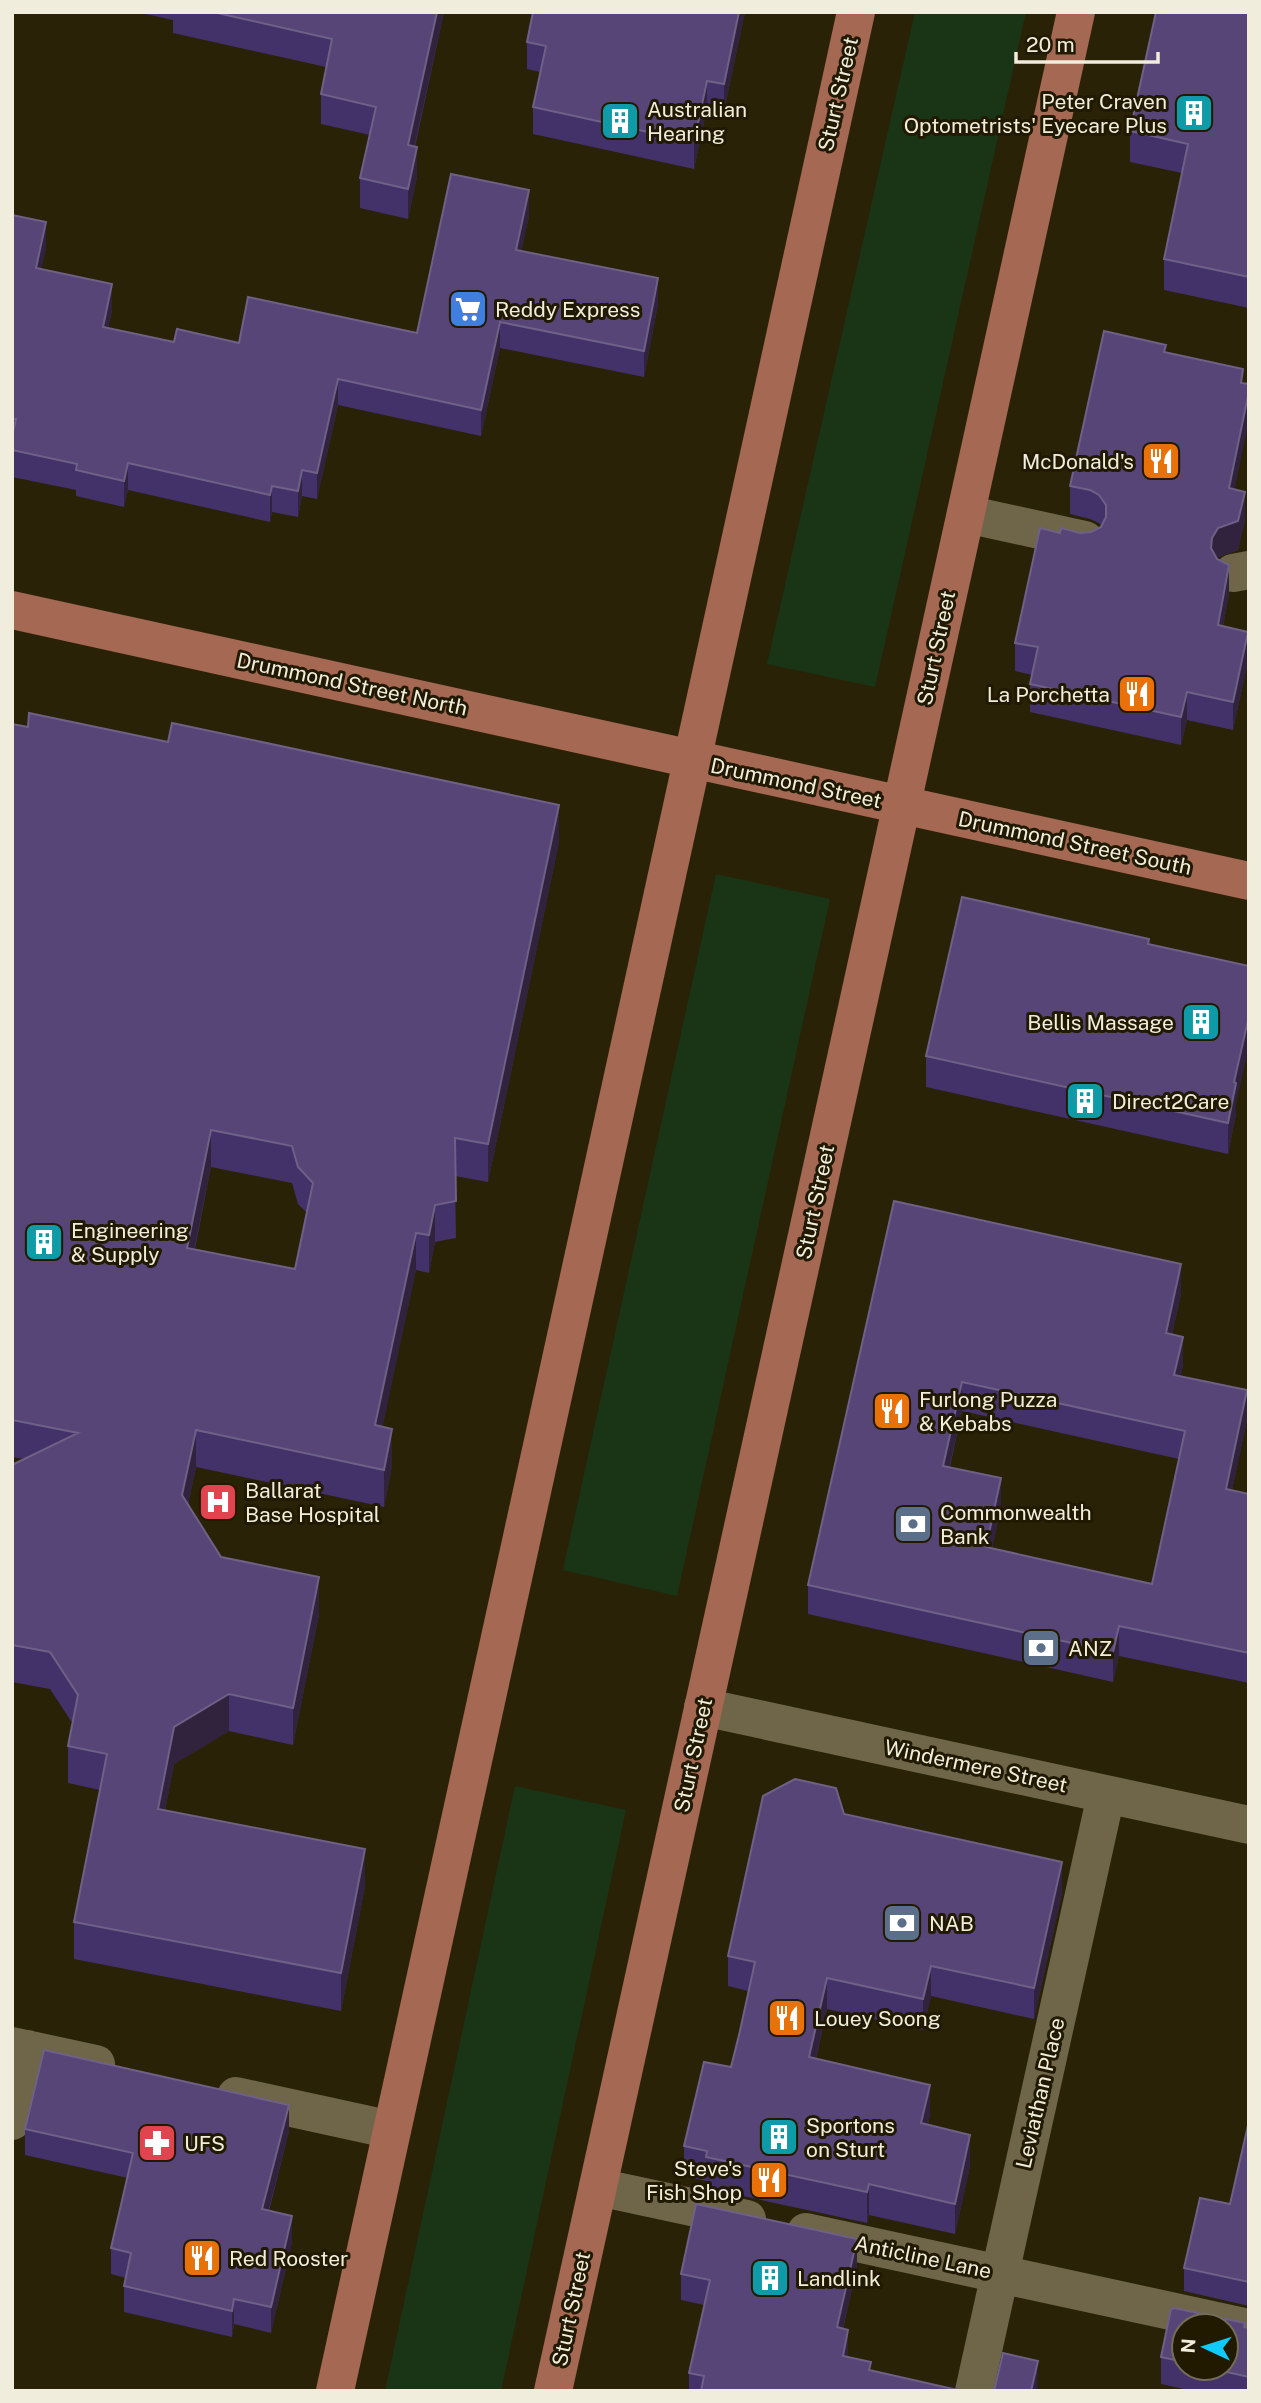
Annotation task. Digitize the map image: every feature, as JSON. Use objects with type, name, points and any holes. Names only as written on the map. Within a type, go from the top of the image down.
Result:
[{"type":"main road","name":"Sturt Street","points":[[334,2391],[856,12]]},
{"type":"main road","name":"Sturt Street","points":[[553,2391],[1076,12]]},
{"type":"main road","name":"Drummond Street North","points":[[12,610],[692,760]]},
{"type":"main road","name":"Drummond Street","points":[[692,760],[901,806]]},
{"type":"main road","name":"Drummond Street South","points":[[901,806],[1249,881]]},
{"type":"street","points":[[966,514],[1085,540]]},
{"type":"street","name":"Windermere Street","points":[[703,1707],[1249,1825]]},
{"type":"street","name":"Leviathan Place","points":[[974,2391],[1106,1794]]},
{"type":"street","points":[[12,2121],[20,2048],[134,2073]]},
{"type":"street","points":[[201,2088],[391,2130]]},
{"type":"street","name":"Anticline Lane","points":[[598,2187],[1249,2328]]},
{"type":"green space","points":[[915,12],[1026,12],[875,687],[767,664]]},
{"type":"green space","points":[[716,874],[830,899],[677,1596],[563,1570]]},
{"type":"green space","points":[[515,1786],[626,1810],[501,2391],[385,2391]]},
{"type":"building","points":[[213,12],[437,12],[408,145],[417,147],[408,189],[360,178],[376,107],[321,94],[332,39]]},
{"type":"building","points":[[533,12],[739,12],[724,84],[707,81],[694,142],[533,107],[546,46],[527,42]]},
{"type":"building","points":[[1156,12],[1249,12],[1249,277],[1164,259],[1188,144],[1130,131]]},
{"type":"building","points":[[451,174],[529,190],[516,250],[658,278],[644,351],[500,322],[481,410],[338,379],[317,473],[302,470],[298,491],[272,486],[270,495],[128,463],[124,481],[76,470],[77,464],[12,450],[16,419],[12,419],[12,215],[46,222],[36,268],[112,284],[103,327],[174,342],[177,329],[239,343],[248,297],[417,333]]},
{"type":"building","points":[[1104,331],[1166,345],[1164,352],[1243,369],[1241,383],[1249,384],[1229,488],[1245,492],[1238,521],[1218,528],[1212,538],[1211,548],[1217,559],[1229,565],[1218,625],[1248,632],[1233,702],[1187,692],[1181,717],[1030,684],[1038,647],[1015,643],[1040,528],[1060,533],[1061,528],[1080,533],[1091,532],[1101,527],[1106,517],[1106,505],[1099,495],[1090,490],[1070,486]]},
{"type":"building","name":"Ballarat Base Hospital","points":[[29,713],[168,742],[172,723],[559,805],[488,1144],[455,1138],[456,1201],[435,1205],[429,1235],[416,1233],[375,1425],[392,1429],[384,1470],[196,1430],[182,1495],[221,1557],[319,1577],[293,1708],[229,1694],[174,1727],[158,1809],[365,1849],[341,1973],[74,1922],[107,1754],[68,1746],[78,1695],[50,1652],[12,1645],[12,1465],[78,1433],[12,1420],[12,724],[28,727]],"holes":[[[211,1130],[292,1146],[298,1167],[313,1183],[295,1269],[187,1248]]]},
{"type":"building","points":[[962,897],[1149,939],[1148,944],[1249,966],[1249,1016],[1228,1123],[926,1056]]},
{"type":"building","points":[[894,1201],[1181,1264],[1166,1333],[1183,1337],[1174,1375],[1247,1390],[1226,1489],[1249,1494],[1249,1653],[1119,1626],[1113,1652],[808,1585]],"holes":[[[962,1382],[1185,1431],[1152,1584],[986,1547],[1001,1478],[943,1466]]]},
{"type":"building","points":[[795,1779],[836,1788],[844,1814],[1062,1862],[1034,1988],[931,1966],[923,1999],[827,1978],[809,2057],[930,2085],[921,2123],[970,2135],[955,2204],[869,2184],[867,2192],[706,2157],[707,2151],[684,2146],[704,2062],[731,2067],[740,2031],[755,1962],[728,1956],[763,1796]]},
{"type":"building","points":[[44,2050],[289,2105],[262,2209],[292,2216],[271,2307],[234,2299],[232,2311],[124,2286],[131,2253],[111,2248],[133,2153],[25,2129]]},
{"type":"building","points":[[1249,2121],[1249,2282],[1184,2268],[1200,2198],[1230,2204]]},
{"type":"building","points":[[696,2204],[857,2239],[837,2327],[848,2330],[843,2356],[871,2362],[869,2370],[962,2391],[701,2391],[704,2376],[689,2373],[710,2280],[681,2274]]},
{"type":"building","points":[[1174,2308],[1193,2312],[1170,2312]]},
{"type":"building","points":[[1170,2314],[1170,2359],[1161,2357]]},
{"type":"building","points":[[1240,2322],[1249,2328],[1249,2377],[1240,2375]]},
{"type":"building","points":[[1003,2353],[1038,2361],[1031,2391],[994,2391]]},
{"type":"place","name":"Peter Craven Optometrists' Eyecare Plus","points":[[1194,113]]},
{"type":"place","name":"Australian Hearing","points":[[620,121]]},
{"type":"place","name":"Reddy Express","points":[[468,309]]},
{"type":"place","name":"McDonald's","points":[[1161,461]]},
{"type":"place","name":"La Porchetta","points":[[1137,694]]},
{"type":"place","name":"Bellis Massage","points":[[1201,1022]]},
{"type":"place","name":"Direct2Care","points":[[1085,1101]]},
{"type":"place","name":"Engineering & Supply","points":[[44,1242]]},
{"type":"place","name":"Furlong Puzza & Kebabs","points":[[892,1411]]},
{"type":"place","name":"Ballarat Base Hospital","points":[[218,1502]]},
{"type":"place","name":"Commonwealth Bank","points":[[913,1524]]},
{"type":"place","name":"ANZ","points":[[1041,1648]]},
{"type":"place","name":"NAB","points":[[902,1923]]},
{"type":"place","name":"Louey Soong","points":[[787,2018]]},
{"type":"place","name":"Sportons on Sturt","points":[[779,2137]]},
{"type":"place","name":"UFS","points":[[157,2143]]},
{"type":"place","name":"Steve's Fish Shop","points":[[769,2180]]},
{"type":"place","name":"Red Rooster","points":[[202,2258]]},
{"type":"place","name":"Landlink","points":[[770,2278]]}]
